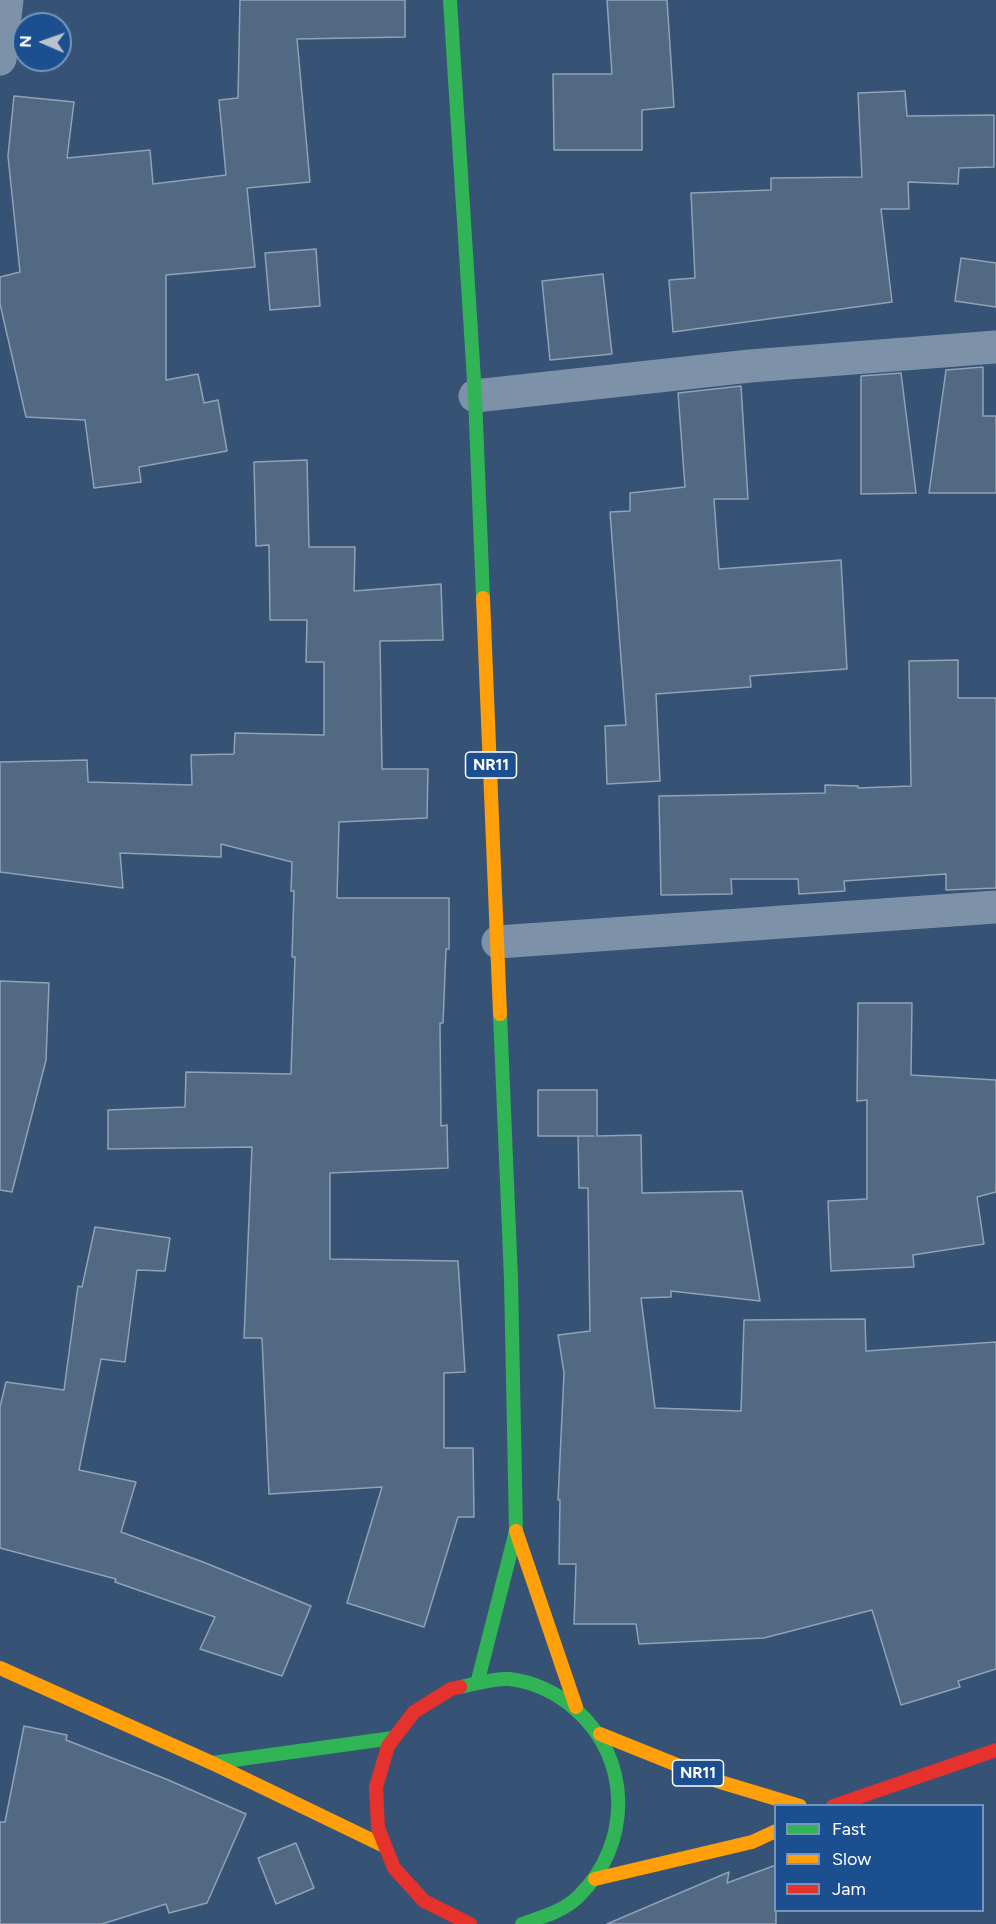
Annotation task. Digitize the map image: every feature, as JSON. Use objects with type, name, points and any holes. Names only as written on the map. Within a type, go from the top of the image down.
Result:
[{"type":"main road","name":"NR11","points":[[450,0],[475,396],[511,1279],[516,1531],[478,1680]]},
{"type":"main road","name":"NR11","points":[[516,1531],[576,1707]]},
{"type":"main road","points":[[0,1668],[212,1763],[382,1845]]},
{"type":"main road","points":[[470,1924],[450,1918],[428,1906],[408,1889],[392,1869],[382,1845],[375,1818],[375,1790],[381,1763],[393,1738],[405,1721],[421,1706],[458,1685],[478,1680],[505,1679],[554,1692],[576,1707],[600,1734],[611,1753],[621,1796],[616,1840],[595,1879],[578,1897],[564,1918],[522,1924]]},
{"type":"main road","name":"NR11","points":[[600,1734],[717,1781],[793,1804]]},
{"type":"main road","points":[[212,1763],[393,1738]]},
{"type":"main road","points":[[839,1804],[996,1750]]},
{"type":"main road","points":[[595,1879],[752,1842],[774,1831]]},
{"type":"street","points":[[0,59],[6,0]]},
{"type":"street","points":[[475,396],[750,366],[996,347]]},
{"type":"street","points":[[498,942],[996,907]]},
{"type":"building","points":[[240,0],[405,0],[405,37],[297,39],[310,182],[247,188],[255,267],[166,275],[166,380],[198,374],[204,403],[218,400],[227,451],[139,467],[141,482],[94,488],[85,420],[26,417],[0,304],[0,277],[20,272],[8,156],[14,96],[74,102],[67,158],[150,150],[153,184],[226,175],[219,100],[238,98]]},
{"type":"building","points":[[607,0],[667,0],[674,107],[642,110],[642,150],[554,150],[553,74],[612,74]]},
{"type":"building","points":[[905,91],[907,116],[994,115],[994,167],[959,168],[958,184],[908,182],[909,209],[881,209],[892,302],[673,332],[669,280],[695,278],[691,193],[771,190],[771,178],[862,177],[858,93]]},
{"type":"building","points":[[316,249],[320,306],[270,310],[265,253]]},
{"type":"building","points":[[961,258],[996,263],[996,307],[955,301]]},
{"type":"building","points":[[603,274],[612,354],[550,360],[542,281]]},
{"type":"building","points":[[983,367],[983,416],[996,416],[996,493],[929,493],[946,370]]},
{"type":"building","points":[[901,373],[916,493],[861,494],[861,376]]},
{"type":"building","points":[[741,386],[748,499],[714,499],[719,569],[841,560],[847,669],[750,676],[751,687],[656,694],[660,781],[607,784],[605,726],[626,725],[610,512],[630,511],[630,493],[685,487],[678,393]]},
{"type":"building","points":[[307,460],[309,547],[355,547],[354,591],[441,584],[443,640],[380,641],[382,769],[428,769],[427,818],[339,822],[337,898],[449,898],[449,949],[446,949],[443,1023],[440,1023],[441,1126],[447,1125],[448,1168],[330,1173],[330,1259],[458,1261],[465,1372],[444,1373],[444,1448],[473,1448],[474,1517],[458,1517],[424,1627],[347,1603],[382,1487],[269,1494],[262,1338],[244,1338],[252,1147],[108,1149],[108,1110],[185,1107],[186,1072],[291,1074],[295,957],[292,957],[294,891],[291,891],[292,862],[221,844],[221,857],[120,853],[123,888],[0,872],[0,762],[87,760],[88,782],[192,785],[191,755],[234,754],[235,733],[324,735],[324,662],[306,662],[307,620],[270,620],[269,545],[256,546],[254,462]]},
{"type":"building","points":[[958,660],[958,698],[996,698],[996,888],[946,890],[946,874],[844,881],[845,891],[799,894],[798,879],[731,879],[732,894],[661,895],[659,796],[825,793],[825,785],[858,786],[858,788],[911,786],[909,661]]},
{"type":"building","points":[[0,981],[49,983],[46,1060],[12,1192],[0,1190]]},
{"type":"building","points":[[858,1003],[912,1003],[911,1075],[996,1080],[996,1192],[977,1197],[984,1244],[913,1255],[914,1267],[831,1271],[828,1201],[867,1199],[867,1100],[857,1101]]},
{"type":"building","points":[[538,1090],[597,1090],[597,1136],[641,1135],[642,1193],[742,1191],[760,1301],[671,1291],[671,1297],[641,1298],[655,1408],[741,1411],[744,1320],[865,1319],[866,1351],[996,1342],[996,1669],[958,1681],[960,1687],[901,1705],[872,1610],[764,1638],[639,1644],[636,1624],[574,1624],[576,1564],[559,1564],[560,1500],[558,1500],[564,1373],[558,1335],[590,1331],[588,1188],[579,1188],[578,1136],[538,1136]]},
{"type":"building","points":[[95,1227],[170,1238],[165,1271],[137,1270],[125,1362],[101,1359],[79,1470],[136,1482],[121,1532],[203,1562],[311,1606],[282,1676],[200,1649],[215,1617],[115,1582],[116,1579],[0,1548],[0,1407],[6,1382],[64,1390],[78,1286],[82,1287]]},
{"type":"building","points":[[24,1726],[67,1735],[66,1740],[166,1779],[246,1814],[207,1903],[169,1913],[166,1904],[102,1924],[0,1924],[0,1822],[5,1822]]},
{"type":"building","points":[[296,1843],[314,1888],[276,1904],[258,1858]]},
{"type":"building","points":[[774,1866],[776,1924],[607,1924],[729,1872],[727,1883]]},
{"type":"traffic: fast","points":[[450,0],[475,396],[483,598]]},
{"type":"traffic: fast","points":[[478,1680],[516,1531],[511,1279],[500,1014]]},
{"type":"traffic: fast","points":[[460,1687],[490,1680],[509,1679],[553,1693],[575,1709],[594,1729],[607,1752],[615,1776],[618,1801],[616,1827],[609,1852],[596,1875],[579,1896],[567,1906],[522,1924]]},
{"type":"traffic: fast","points":[[212,1763],[393,1738]]},
{"type":"traffic: slow","points":[[483,598],[500,1014]]},
{"type":"traffic: slow","points":[[516,1531],[576,1707]]},
{"type":"traffic: slow","points":[[0,1668],[212,1763],[382,1845]]},
{"type":"traffic: slow","points":[[600,1734],[717,1781],[793,1804]]},
{"type":"traffic: slow","points":[[595,1879],[752,1842],[774,1832]]},
{"type":"traffic: jam","points":[[460,1687],[451,1689],[414,1712],[388,1746],[376,1787],[378,1828],[394,1868],[424,1901],[470,1924]]},
{"type":"traffic: jam","points":[[839,1804],[996,1750]]}]
